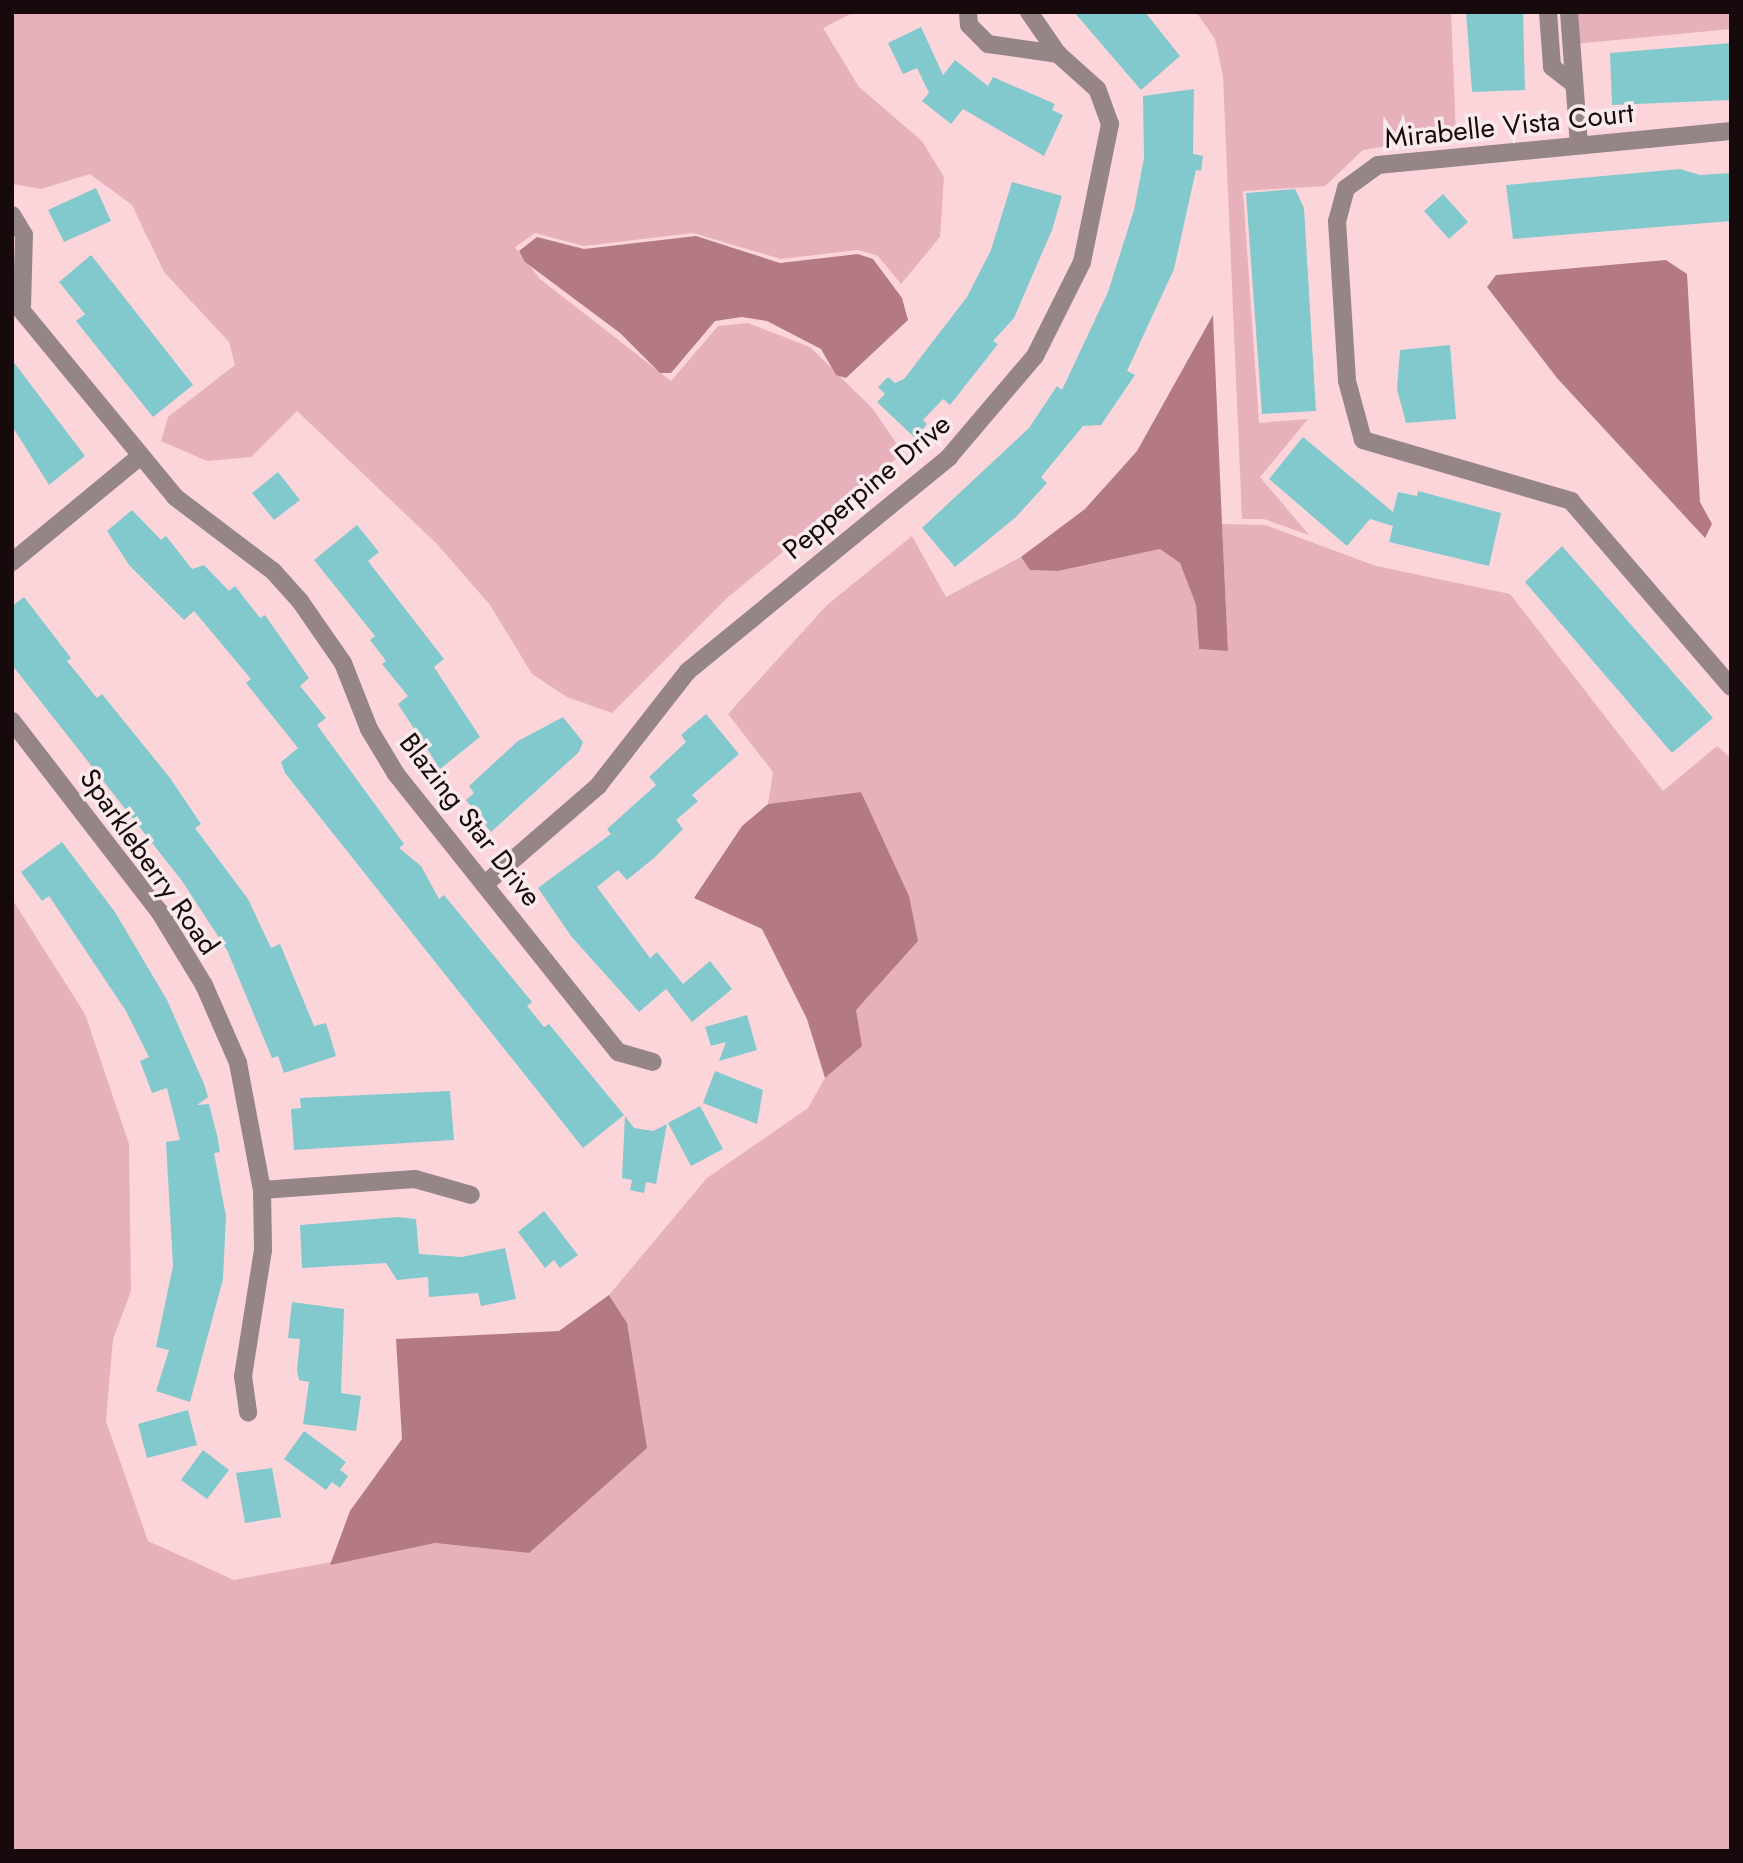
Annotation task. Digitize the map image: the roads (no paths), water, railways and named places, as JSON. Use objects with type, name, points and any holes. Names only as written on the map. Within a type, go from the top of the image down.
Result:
[{"type":"street","points":[[968,12],[969,25],[988,44],[1058,54]]},
{"type":"street","name":"Pepperpine Drive","points":[[485,884],[598,786],[688,671],[949,457],[1035,356],[1082,262],[1110,124],[1097,89],[1058,54],[1029,12]]},
{"type":"street","points":[[1548,12],[1552,67],[1574,84]]},
{"type":"street","points":[[1569,12],[1579,144]]},
{"type":"street","name":"Mirabelle Vista Court","points":[[1731,131],[1414,157],[1378,164],[1346,188],[1337,221],[1349,401],[1363,440],[1572,501],[1731,687]]},
{"type":"street","name":"Blazing Star Drive","points":[[12,215],[24,235],[17,303],[138,458],[175,497],[273,571],[307,610],[343,663],[369,729],[396,774],[618,1052],[653,1062]]},
{"type":"street","points":[[12,562],[138,458]]},
{"type":"street","name":"Sparkleberry Road","points":[[12,721],[120,857],[204,985],[238,1063],[262,1190],[263,1250],[243,1376],[248,1413]]},
{"type":"street","points":[[262,1190],[415,1179],[471,1195]]}]
